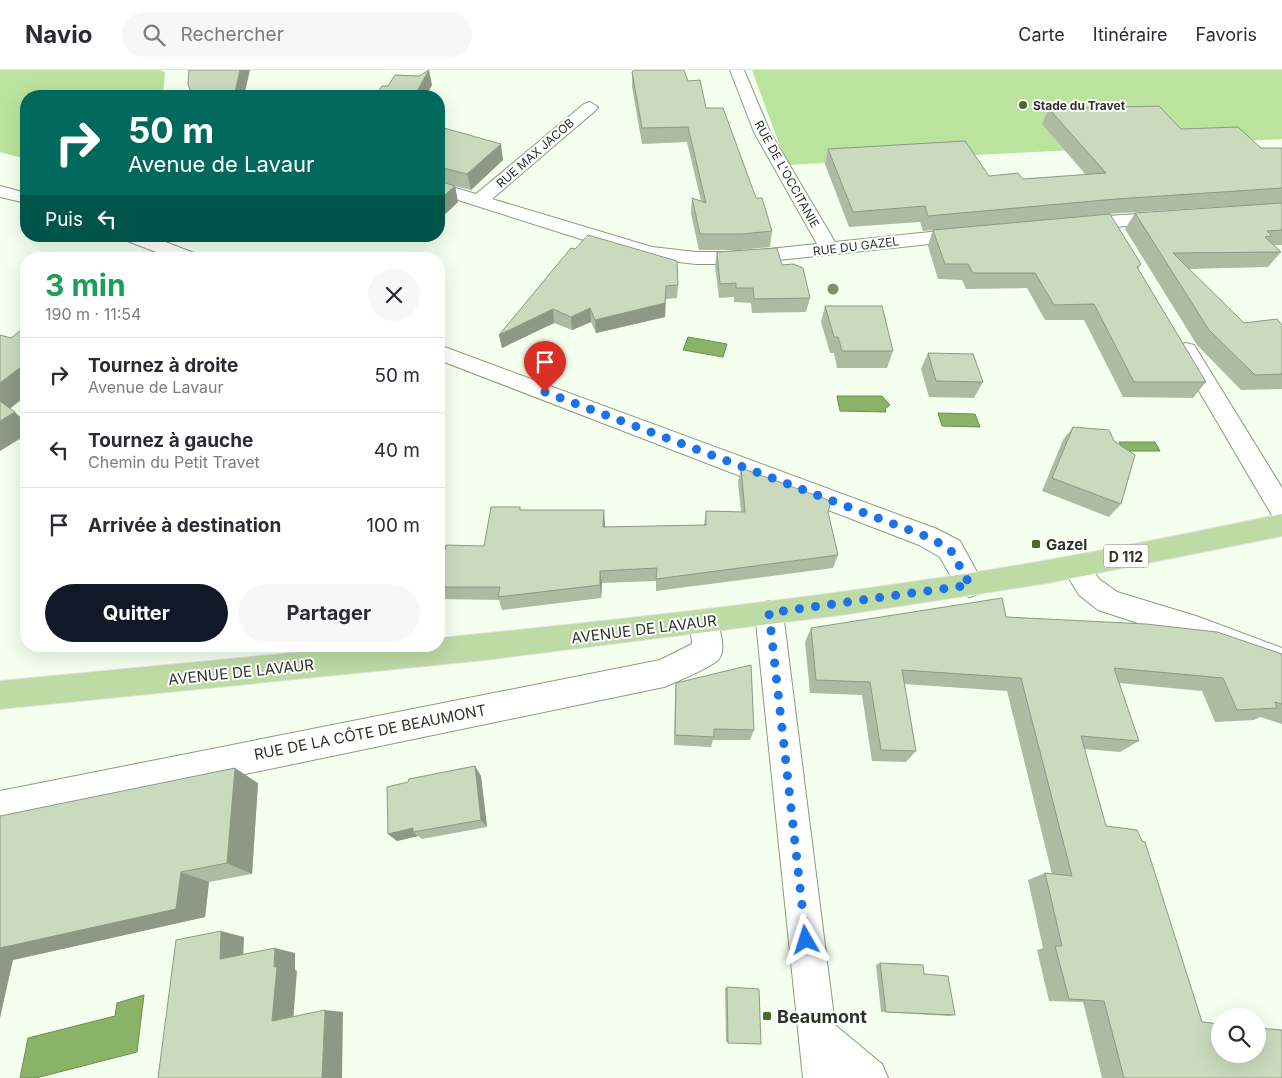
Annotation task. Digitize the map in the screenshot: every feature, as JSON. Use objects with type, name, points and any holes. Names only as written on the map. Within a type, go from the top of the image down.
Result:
[{"type":"main road","name":"AVENUE DE LAVAUR","points":[[445,651],[704,623],[970,585],[1076,567],[1282,525]]},
{"type":"main road","name":"AVENUE DE LAVAUR","points":[[0,695],[435,652]]},
{"type":"street","name":"RUE DE L'OCCITANIE","points":[[738,70],[762,132],[829,248]]},
{"type":"street","name":"RUE MAX JACOB","points":[[480,200],[590,107]]},
{"type":"street","name":"RUE DU GAZEL","points":[[445,190],[616,244],[652,253],[696,258],[740,258],[989,232]]},
{"type":"street","points":[[0,191],[20,196]]},
{"type":"street","points":[[1058,226],[1113,230],[1185,216]]},
{"type":"street","points":[[148,242],[174,252]]},
{"type":"street","points":[[1175,331],[1282,510]]},
{"type":"street","points":[[445,354],[928,537],[950,549],[970,585]]},
{"type":"street","points":[[1076,567],[1089,587],[1108,601],[1199,630],[1282,660]]},
{"type":"street","points":[[769,613],[823,1078]]},
{"type":"street","name":"RUE DE LA CÔTE DE BEAUMONT","points":[[0,808],[664,673],[708,651],[704,623]]},
{"type":"street","points":[[817,1036],[868,1078]]},
{"type":"shaded area","points":[[0,70],[160,70],[165,72],[164,90],[20,90],[20,157],[0,152]]},
{"type":"shaded area","name":"Stade du Travet","points":[[752,70],[1282,70],[1282,139],[787,165]]},
{"type":"shaded area","points":[[688,337],[727,344],[723,357],[683,350]]},
{"type":"shaded area","points":[[837,396],[882,396],[890,405],[885,409],[886,412],[840,411]]},
{"type":"shaded area","points":[[938,413],[975,414],[980,427],[942,426]]},
{"type":"shaded area","points":[[1119,442],[1155,442],[1160,451],[1124,451]]},
{"type":"shaded area","points":[[144,995],[137,1052],[36,1078],[20,1078],[28,1038],[115,1016],[117,1003]]},
{"type":"building","points":[[189,70],[240,70],[235,90],[190,90],[188,84]]},
{"type":"building","points":[[429,70],[417,90],[379,90],[382,86],[388,86],[395,75],[419,76]]},
{"type":"building","points":[[634,70],[684,70],[688,81],[700,80],[706,108],[723,108],[756,198],[762,198],[772,231],[742,234],[700,234],[692,198],[706,203],[688,127],[642,128],[632,72]]},
{"type":"building","points":[[1159,106],[1181,129],[1238,127],[1261,148],[1282,148],[1282,188],[1116,199],[928,216],[925,206],[853,212],[828,149],[965,141],[989,176],[1018,173],[1023,179],[1106,173],[1049,109]]},
{"type":"building","points":[[445,128],[501,144],[467,174],[445,168]]},
{"type":"building","points":[[445,183],[455,186],[445,195]]},
{"type":"building","points":[[1282,203],[1282,230],[1267,231],[1272,236],[1265,237],[1281,252],[1173,253],[1244,323],[1277,319],[1282,325],[1282,374],[1255,375],[1209,330],[1135,213]]},
{"type":"building","points":[[1110,214],[1141,264],[1137,267],[1206,382],[1134,382],[1094,304],[1054,305],[1035,273],[973,273],[968,264],[945,264],[933,230]]},
{"type":"building","points":[[588,235],[677,261],[678,285],[666,286],[665,303],[595,320],[590,308],[571,317],[553,309],[499,335],[571,248],[575,249]]},
{"type":"building","points":[[777,248],[782,265],[793,264],[803,268],[810,298],[754,299],[753,288],[736,288],[736,283],[720,284],[717,252]]},
{"type":"building","points":[[825,306],[882,306],[893,351],[842,351],[838,337],[834,337]]},
{"type":"building","points":[[20,331],[20,368],[0,383],[0,335],[11,338]]},
{"type":"building","points":[[928,353],[973,354],[983,382],[936,381]]},
{"type":"building","points":[[0,401],[15,412],[0,421]]},
{"type":"building","points":[[1073,427],[1109,430],[1114,441],[1135,455],[1121,504],[1052,478]]},
{"type":"building","points":[[741,468],[831,501],[828,512],[838,555],[656,579],[657,568],[600,571],[600,585],[498,597],[500,587],[445,587],[446,545],[484,546],[491,507],[520,507],[520,510],[604,510],[603,527],[706,525],[706,511],[745,512]]},
{"type":"building","points":[[1002,598],[1006,617],[1146,624],[1217,632],[1282,654],[1282,704],[1275,702],[1277,708],[1237,710],[1223,678],[1114,668],[1139,741],[1081,736],[1106,826],[1137,830],[1142,841],[1145,842],[1202,1022],[1211,1023],[1211,1063],[1266,1063],[1266,1029],[1282,1030],[1282,1078],[1124,1078],[1104,1001],[1069,999],[1055,946],[1062,946],[1045,873],[1072,876],[1021,678],[902,670],[916,751],[881,750],[870,682],[816,680],[811,628]]},
{"type":"building","points":[[751,665],[754,730],[714,729],[714,737],[675,735],[676,683]]},
{"type":"building","points":[[475,766],[481,820],[413,832],[413,828],[388,834],[387,787],[408,782],[409,779]]},
{"type":"building","points":[[235,768],[227,863],[181,872],[176,909],[0,948],[0,816]]},
{"type":"building","points":[[221,931],[220,959],[275,948],[274,967],[277,967],[272,1021],[325,1010],[322,1078],[158,1078],[176,940]]},
{"type":"building","points":[[880,963],[923,965],[924,974],[948,976],[955,1015],[886,1012]]},
{"type":"building","points":[[727,987],[759,989],[761,1044],[728,1043]]},
{"type":"place","name":"Stade du Travet","points":[[1023,105]]},
{"type":"place","name":"Gazel","points":[[1036,544]]},
{"type":"place","name":"Beaumont","points":[[767,1016]]},
{"type":"route","points":[[545,392],[928,537],[950,549],[970,585],[769,613],[806,940]]}]
